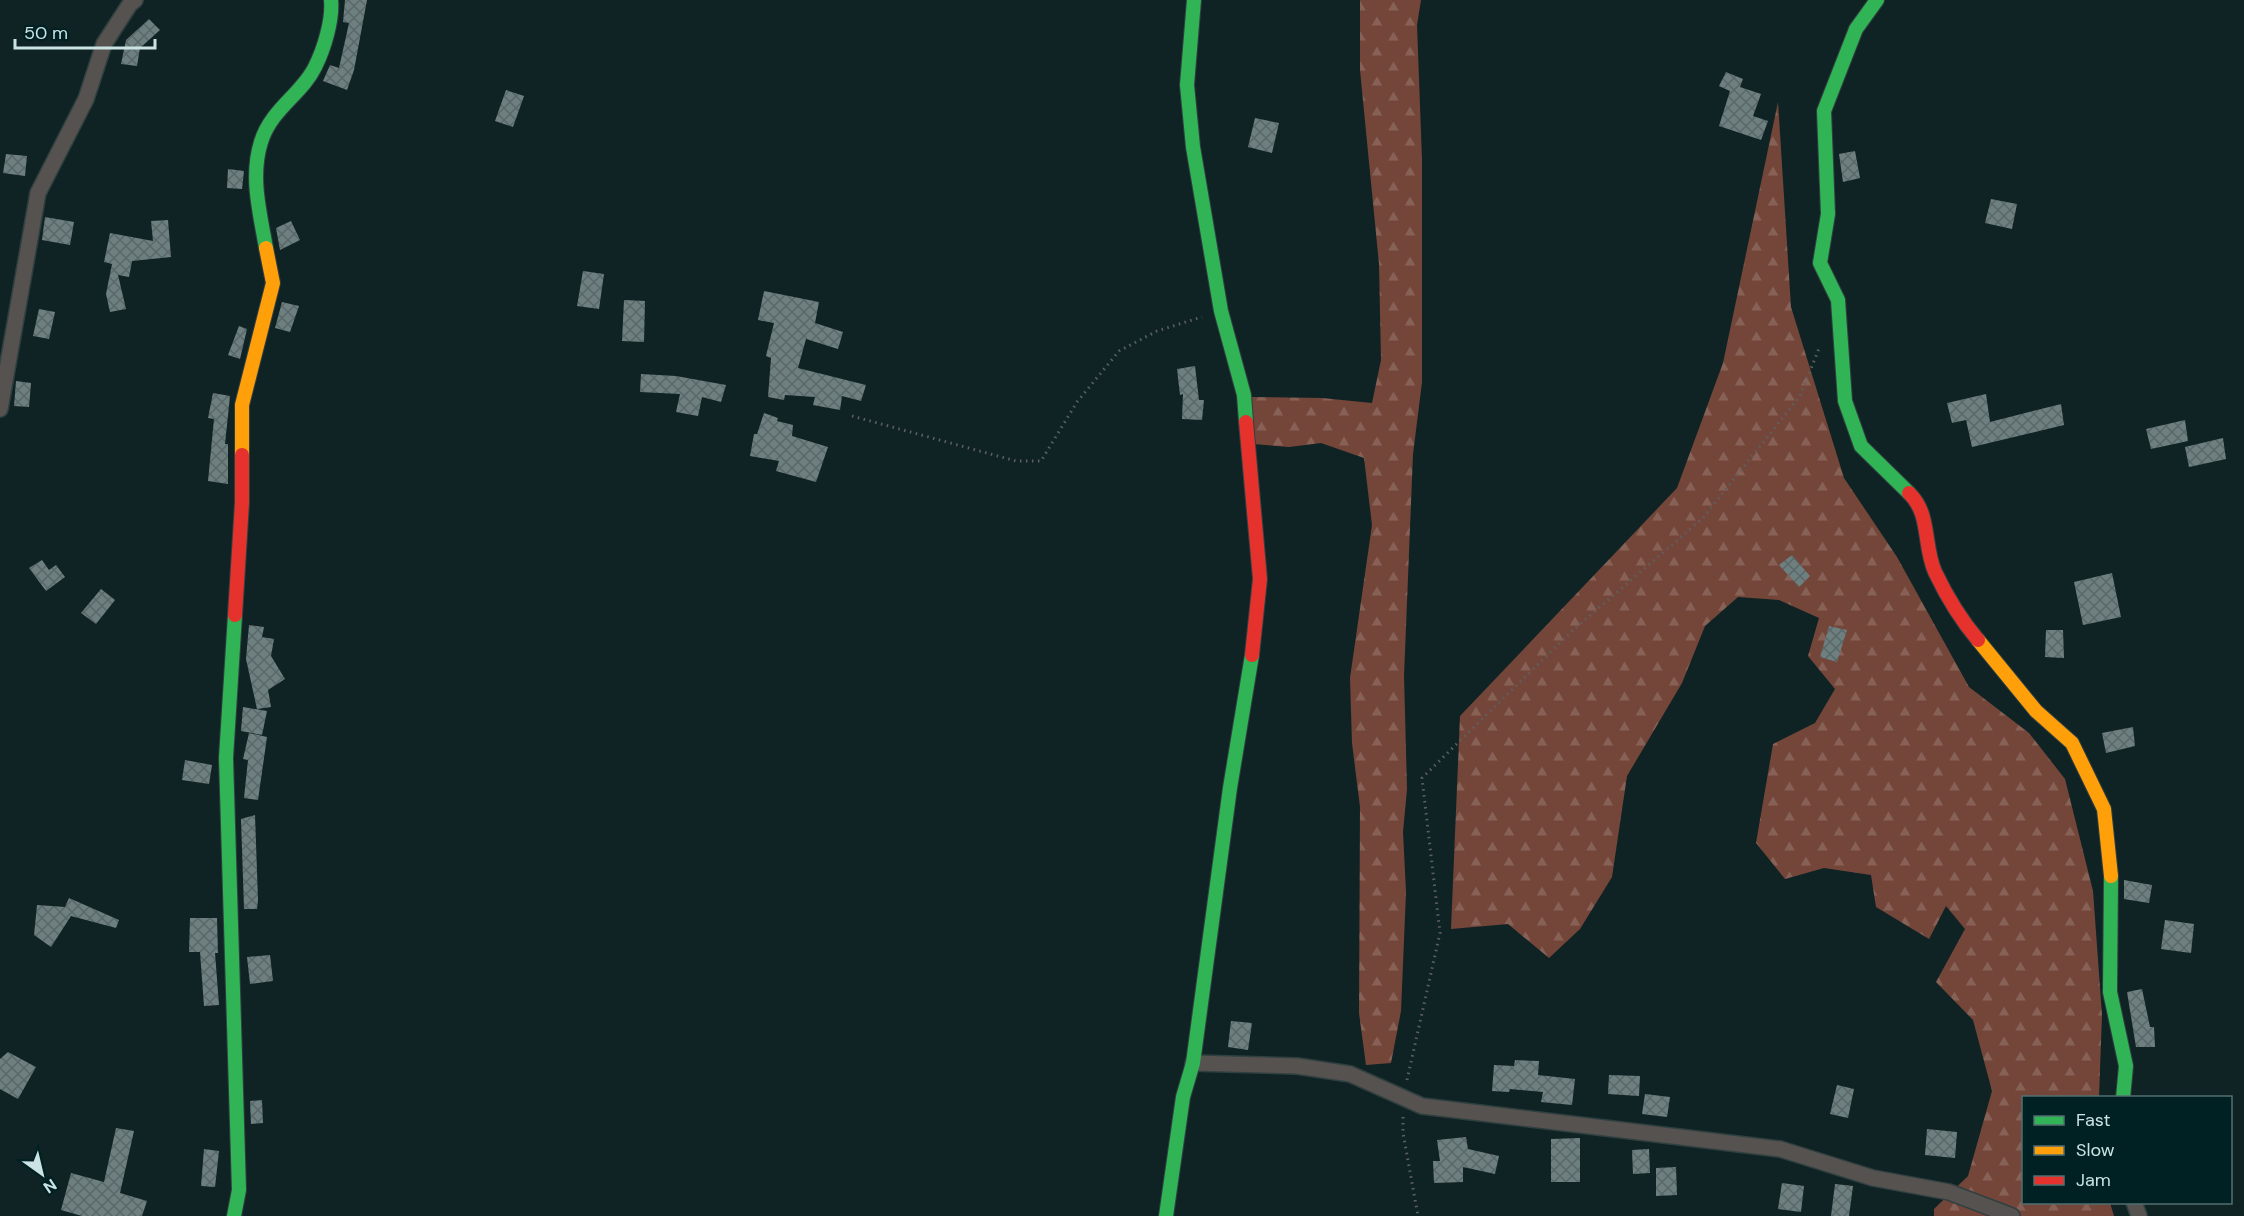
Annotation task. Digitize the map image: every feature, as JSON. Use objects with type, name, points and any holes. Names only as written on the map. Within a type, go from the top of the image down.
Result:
[{"type":"street","points":[[0,409],[38,193],[86,99],[104,44],[130,3],[135,0]]},
{"type":"street","points":[[234,1216],[239,1190],[226,758],[242,503],[242,405],[273,283],[255,189],[261,142],[275,114],[315,68],[332,13],[331,0]]},
{"type":"street","points":[[1166,1216],[1183,1097],[1193,1063],[1230,788],[1252,654],[1260,579],[1244,395],[1221,311],[1193,147],[1187,84],[1194,0]]},
{"type":"street","points":[[1877,0],[1856,29],[1824,111],[1828,214],[1820,263],[1838,300],[1845,401],[1862,446],[1920,503],[1934,570],[1967,627],[2036,711],[2072,743],[2104,809],[2111,877],[2109,992],[2126,1066],[2123,1096]]},
{"type":"street","points":[[1193,1063],[1297,1066],[1350,1074],[1422,1106],[1519,1119],[1641,1130],[1780,1149],[1874,1178],[1949,1192],[2012,1216]]},
{"type":"path","points":[[852,416],[1016,461],[1041,461],[1077,402],[1119,351],[1157,331],[1221,311]]},
{"type":"path","points":[[1418,1216],[1403,1133],[1403,1097],[1440,933],[1422,778],[1572,631],[1703,518],[1800,396],[1821,342]]},
{"type":"green space","points":[[1360,0],[1421,0],[1417,25],[1422,160],[1422,382],[1413,454],[1404,676],[1407,789],[1403,832],[1406,892],[1401,1011],[1391,1063],[1366,1065],[1359,1013],[1360,807],[1352,743],[1350,678],[1372,525],[1364,458],[1321,443],[1289,447],[1253,444],[1252,397],[1322,398],[1372,403],[1381,360],[1379,264],[1360,70]]},
{"type":"green space","points":[[1778,102],[1791,307],[1844,478],[1897,557],[1969,687],[2029,733],[2065,779],[2093,891],[2102,1015],[2099,1096],[2022,1096],[2022,1204],[2110,1204],[2114,1216],[1934,1216],[1934,1209],[1968,1176],[1992,1091],[1973,1020],[1936,982],[1965,929],[1946,906],[1929,939],[1876,907],[1871,875],[1824,868],[1785,879],[1756,843],[1773,744],[1815,723],[1835,689],[1808,656],[1819,618],[1779,600],[1738,597],[1705,626],[1682,683],[1627,776],[1612,877],[1580,929],[1549,958],[1508,924],[1451,929],[1460,716],[1677,488],[1723,363]]},
{"type":"building","points":[[345,0],[367,0],[354,70],[347,90],[323,81],[330,65],[339,68],[349,23],[343,22]]},
{"type":"building","points":[[149,19],[160,30],[140,48],[137,66],[121,64],[126,40]]},
{"type":"building","points":[[1726,72],[1743,79],[1740,87],[1761,94],[1753,116],[1768,121],[1761,140],[1719,126],[1730,91],[1719,86]]},
{"type":"building","points":[[506,90],[524,96],[513,127],[495,121]]},
{"type":"building","points":[[1255,118],[1279,123],[1272,153],[1248,147]]},
{"type":"building","points":[[1855,151],[1860,178],[1843,182],[1839,154]]},
{"type":"building","points":[[6,154],[27,156],[25,176],[3,173]]},
{"type":"building","points":[[228,169],[244,171],[242,189],[227,188]]},
{"type":"building","points":[[1991,199],[2017,204],[2012,229],[1985,223]]},
{"type":"building","points":[[45,217],[74,222],[70,245],[42,240]]},
{"type":"building","points":[[168,220],[171,257],[132,261],[129,277],[118,275],[126,309],[110,312],[106,294],[112,264],[104,262],[110,233],[153,241],[151,221]]},
{"type":"building","points":[[291,221],[300,240],[280,250],[276,228]]},
{"type":"building","points":[[583,271],[604,274],[599,309],[577,306]]},
{"type":"building","points":[[764,291],[819,302],[815,323],[843,332],[838,349],[806,339],[798,368],[866,385],[861,401],[842,396],[840,410],[813,405],[815,397],[785,395],[784,400],[768,397],[771,358],[766,356],[774,323],[758,320]]},
{"type":"building","points":[[624,300],[645,301],[644,342],[622,341]]},
{"type":"building","points":[[282,302],[299,306],[290,332],[275,328]]},
{"type":"building","points":[[39,309],[55,312],[49,339],[33,336]]},
{"type":"building","points":[[239,326],[247,329],[240,359],[228,355]]},
{"type":"building","points":[[1195,366],[1199,400],[1204,400],[1202,420],[1182,419],[1183,394],[1180,395],[1177,369]]},
{"type":"building","points":[[641,374],[676,376],[726,385],[721,402],[702,397],[698,416],[676,412],[680,394],[640,392]]},
{"type":"building","points":[[16,381],[31,383],[29,407],[14,406]]},
{"type":"building","points":[[213,393],[230,396],[225,444],[228,444],[228,484],[208,481],[214,419],[208,418]]},
{"type":"building","points":[[1986,394],[1990,422],[2061,404],[2064,425],[1972,447],[1966,420],[1952,423],[1947,403]]},
{"type":"building","points":[[764,413],[778,418],[777,421],[793,425],[792,436],[828,447],[816,482],[776,471],[779,461],[750,456],[754,434],[757,434]]},
{"type":"building","points":[[2185,420],[2188,441],[2151,449],[2146,429]]},
{"type":"building","points":[[2223,438],[2226,459],[2189,467],[2185,447]]},
{"type":"building","points":[[1792,555],[1810,576],[1799,587],[1779,565]]},
{"type":"building","points":[[42,560],[49,570],[56,565],[65,577],[46,591],[29,568]]},
{"type":"building","points":[[2112,573],[2121,617],[2083,625],[2074,582]]},
{"type":"building","points":[[101,589],[115,600],[96,624],[81,613]]},
{"type":"building","points":[[249,625],[264,627],[262,637],[274,639],[271,656],[285,679],[268,690],[271,707],[257,709],[246,659]]},
{"type":"building","points":[[1829,626],[1847,630],[1837,662],[1820,657]]},
{"type":"building","points":[[2046,630],[2063,630],[2064,658],[2045,657]]},
{"type":"building","points":[[243,707],[267,711],[262,735],[241,731]]},
{"type":"building","points":[[2133,727],[2135,746],[2106,753],[2102,733]]},
{"type":"building","points":[[249,733],[267,737],[258,800],[244,798],[248,760],[243,759]]},
{"type":"building","points":[[185,760],[212,765],[209,784],[182,780]]},
{"type":"building","points":[[255,815],[257,909],[244,909],[241,819]]},
{"type":"building","points":[[2124,880],[2152,885],[2149,903],[2124,899]]},
{"type":"building","points":[[69,898],[119,920],[116,928],[71,916],[51,947],[34,935],[37,905],[65,907]]},
{"type":"building","points":[[190,918],[217,918],[218,953],[215,953],[219,1005],[204,1006],[200,952],[189,952]]},
{"type":"building","points":[[2165,920],[2194,924],[2191,953],[2161,949]]},
{"type":"building","points":[[270,955],[273,981],[250,984],[247,957]]},
{"type":"building","points":[[2142,989],[2150,1027],[2154,1027],[2155,1047],[2136,1047],[2127,992]]},
{"type":"building","points":[[1231,1021],[1252,1023],[1248,1050],[1228,1047]]},
{"type":"building","points":[[8,1052],[36,1067],[18,1099],[0,1089],[0,1059]]},
{"type":"building","points":[[1515,1060],[1539,1061],[1538,1075],[1575,1079],[1572,1105],[1541,1102],[1543,1092],[1510,1089],[1509,1092],[1492,1091],[1494,1065],[1514,1066]]},
{"type":"building","points":[[1609,1075],[1640,1076],[1639,1096],[1608,1094]]},
{"type":"building","points":[[1837,1085],[1854,1089],[1848,1118],[1830,1114]]},
{"type":"building","points":[[1645,1094],[1670,1097],[1667,1117],[1642,1114]]},
{"type":"building","points":[[262,1100],[263,1123],[251,1124],[250,1101]]},
{"type":"building","points":[[116,1128],[134,1131],[120,1193],[147,1201],[142,1216],[82,1216],[61,1210],[71,1173],[104,1182]]},
{"type":"building","points":[[1927,1129],[1957,1132],[1955,1158],[1925,1155]]},
{"type":"building","points":[[1466,1137],[1468,1149],[1499,1156],[1495,1174],[1463,1167],[1463,1182],[1434,1183],[1433,1161],[1440,1161],[1437,1140]]},
{"type":"building","points":[[1580,1138],[1580,1182],[1551,1182],[1551,1139]]},
{"type":"building","points":[[204,1149],[219,1151],[215,1187],[201,1186]]},
{"type":"building","points":[[1649,1149],[1650,1173],[1633,1174],[1632,1150]]},
{"type":"building","points":[[1676,1167],[1677,1195],[1656,1196],[1656,1168]]},
{"type":"building","points":[[1782,1183],[1804,1186],[1801,1212],[1778,1209]]},
{"type":"building","points":[[1835,1184],[1853,1186],[1849,1216],[1831,1216]]},
{"type":"traffic: fast","points":[[266,248],[256,182],[261,142],[272,120],[315,67],[327,34],[331,16],[331,0]]},
{"type":"traffic: fast","points":[[1194,0],[1187,85],[1193,147],[1221,311],[1244,395],[1246,422]]},
{"type":"traffic: fast","points":[[1877,0],[1856,29],[1824,111],[1828,214],[1820,263],[1838,300],[1845,401],[1861,446],[1909,493]]},
{"type":"traffic: fast","points":[[234,1216],[239,1190],[226,758],[235,615]]},
{"type":"traffic: fast","points":[[1166,1216],[1183,1097],[1193,1063],[1230,788],[1252,655]]},
{"type":"traffic: fast","points":[[2111,876],[2110,992],[2126,1066],[2123,1096]]},
{"type":"traffic: slow","points":[[242,455],[242,405],[273,283],[266,248]]},
{"type":"traffic: slow","points":[[1978,640],[2036,711],[2072,743],[2104,809],[2111,876]]},
{"type":"traffic: jam","points":[[1246,422],[1260,579],[1252,655]]},
{"type":"traffic: jam","points":[[235,615],[242,503],[242,455]]},
{"type":"traffic: jam","points":[[1909,493],[1921,510],[1935,572],[1954,607],[1978,640]]}]
